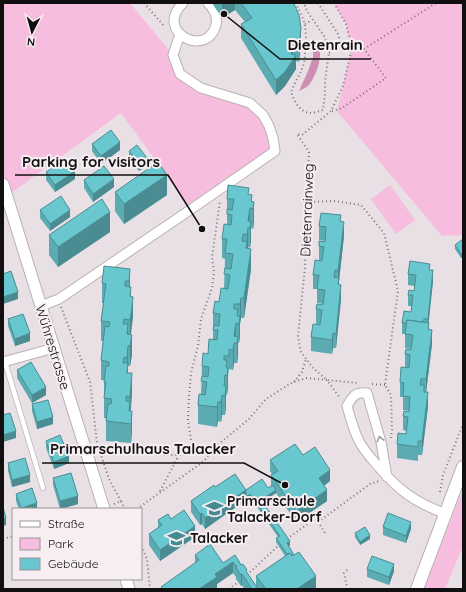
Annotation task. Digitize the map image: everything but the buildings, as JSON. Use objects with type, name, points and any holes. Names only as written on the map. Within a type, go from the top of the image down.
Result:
[{"type":"main road","points":[[417,589],[463,467]]},
{"type":"street","points":[[41,306],[59,299],[275,151],[269,126],[263,115],[250,103],[201,88],[180,74],[173,55],[179,38],[174,22],[178,8],[183,3]]},
{"type":"street","points":[[179,38],[199,41],[206,39],[211,35],[217,22],[213,8],[208,3]]},
{"type":"street","name":"Wührestrasse","points":[[3,184],[104,508]]},
{"type":"street","points":[[4,362],[54,348]]},
{"type":"street","points":[[387,477],[381,442],[367,393],[360,392],[352,396],[347,406],[358,439],[366,452],[387,477],[398,487],[414,499],[446,514]]},
{"type":"lane","points":[[4,362],[43,488]]},
{"type":"path","points":[[144,3],[179,38]]},
{"type":"path","points":[[295,3],[306,28],[304,62],[291,92],[296,103],[304,111],[310,113],[322,110],[329,53],[324,36],[312,20],[304,3]]},
{"type":"path","points":[[318,3],[338,34],[340,41],[336,49],[329,53]]},
{"type":"path","name":"Dietenrainweg","points":[[334,3],[346,24],[352,48],[343,86],[331,111],[302,136],[297,134],[309,152],[306,202],[306,267],[298,336],[301,352],[313,368],[327,380],[347,406]]},
{"type":"path","points":[[331,111],[342,108],[386,78],[364,49],[436,3]]},
{"type":"path","points":[[305,24],[312,20]]},
{"type":"path","points":[[100,450],[120,449],[152,455],[193,454],[188,420],[188,397],[191,373],[198,346],[201,319],[212,288],[214,272],[212,257],[222,188]]},
{"type":"path","points":[[306,202],[334,201],[362,205],[384,233],[398,291],[385,385],[391,395],[391,438]]},
{"type":"path","points":[[59,299],[90,382],[97,443],[109,479],[125,508]]},
{"type":"path","points":[[138,508],[204,461],[214,448],[249,419],[266,399],[293,382],[302,372],[306,359]]},
{"type":"path","points":[[293,382],[307,378],[363,383]]},
{"type":"path","points":[[370,384],[385,385]]},
{"type":"path","points":[[159,493],[179,455]]},
{"type":"path","points":[[318,522],[370,484],[387,477]]},
{"type":"path","points":[[104,508],[122,501]]},
{"type":"path","points":[[286,540],[316,518],[325,533]]},
{"type":"path","points":[[245,577],[278,546]]},
{"type":"path","points":[[142,548],[147,559],[150,589]]},
{"type":"path","points":[[346,589],[347,587],[344,573],[349,568]]},
{"type":"path","points":[[228,589],[238,582]]},
{"type":"green space","points":[[3,3],[130,3],[173,55],[180,74],[229,96],[263,115],[275,151],[191,209],[121,113],[3,199]]},
{"type":"green space","points":[[334,3],[463,3],[463,235],[442,236],[337,111],[352,48],[346,24]]},
{"type":"green space","points":[[390,185],[415,220],[396,234],[371,199]]},
{"type":"green space","points":[[461,494],[463,494],[463,546],[445,589],[424,589]]},
{"type":"shaded area","points":[[313,38],[319,47],[320,59],[311,82],[307,87],[299,91],[313,57]]},
{"type":"place","name":"Dietenrain","points":[[224,14]]},
{"type":"place","name":"Parking for visitors","points":[[202,229]]},
{"type":"place","name":"Primarschulhaus Talacker","points":[[285,485]]},
{"type":"place","name":"Primarschule Talacker-Dorf","points":[[214,509]]},
{"type":"place","name":"Talacker","points":[[177,538]]}]
